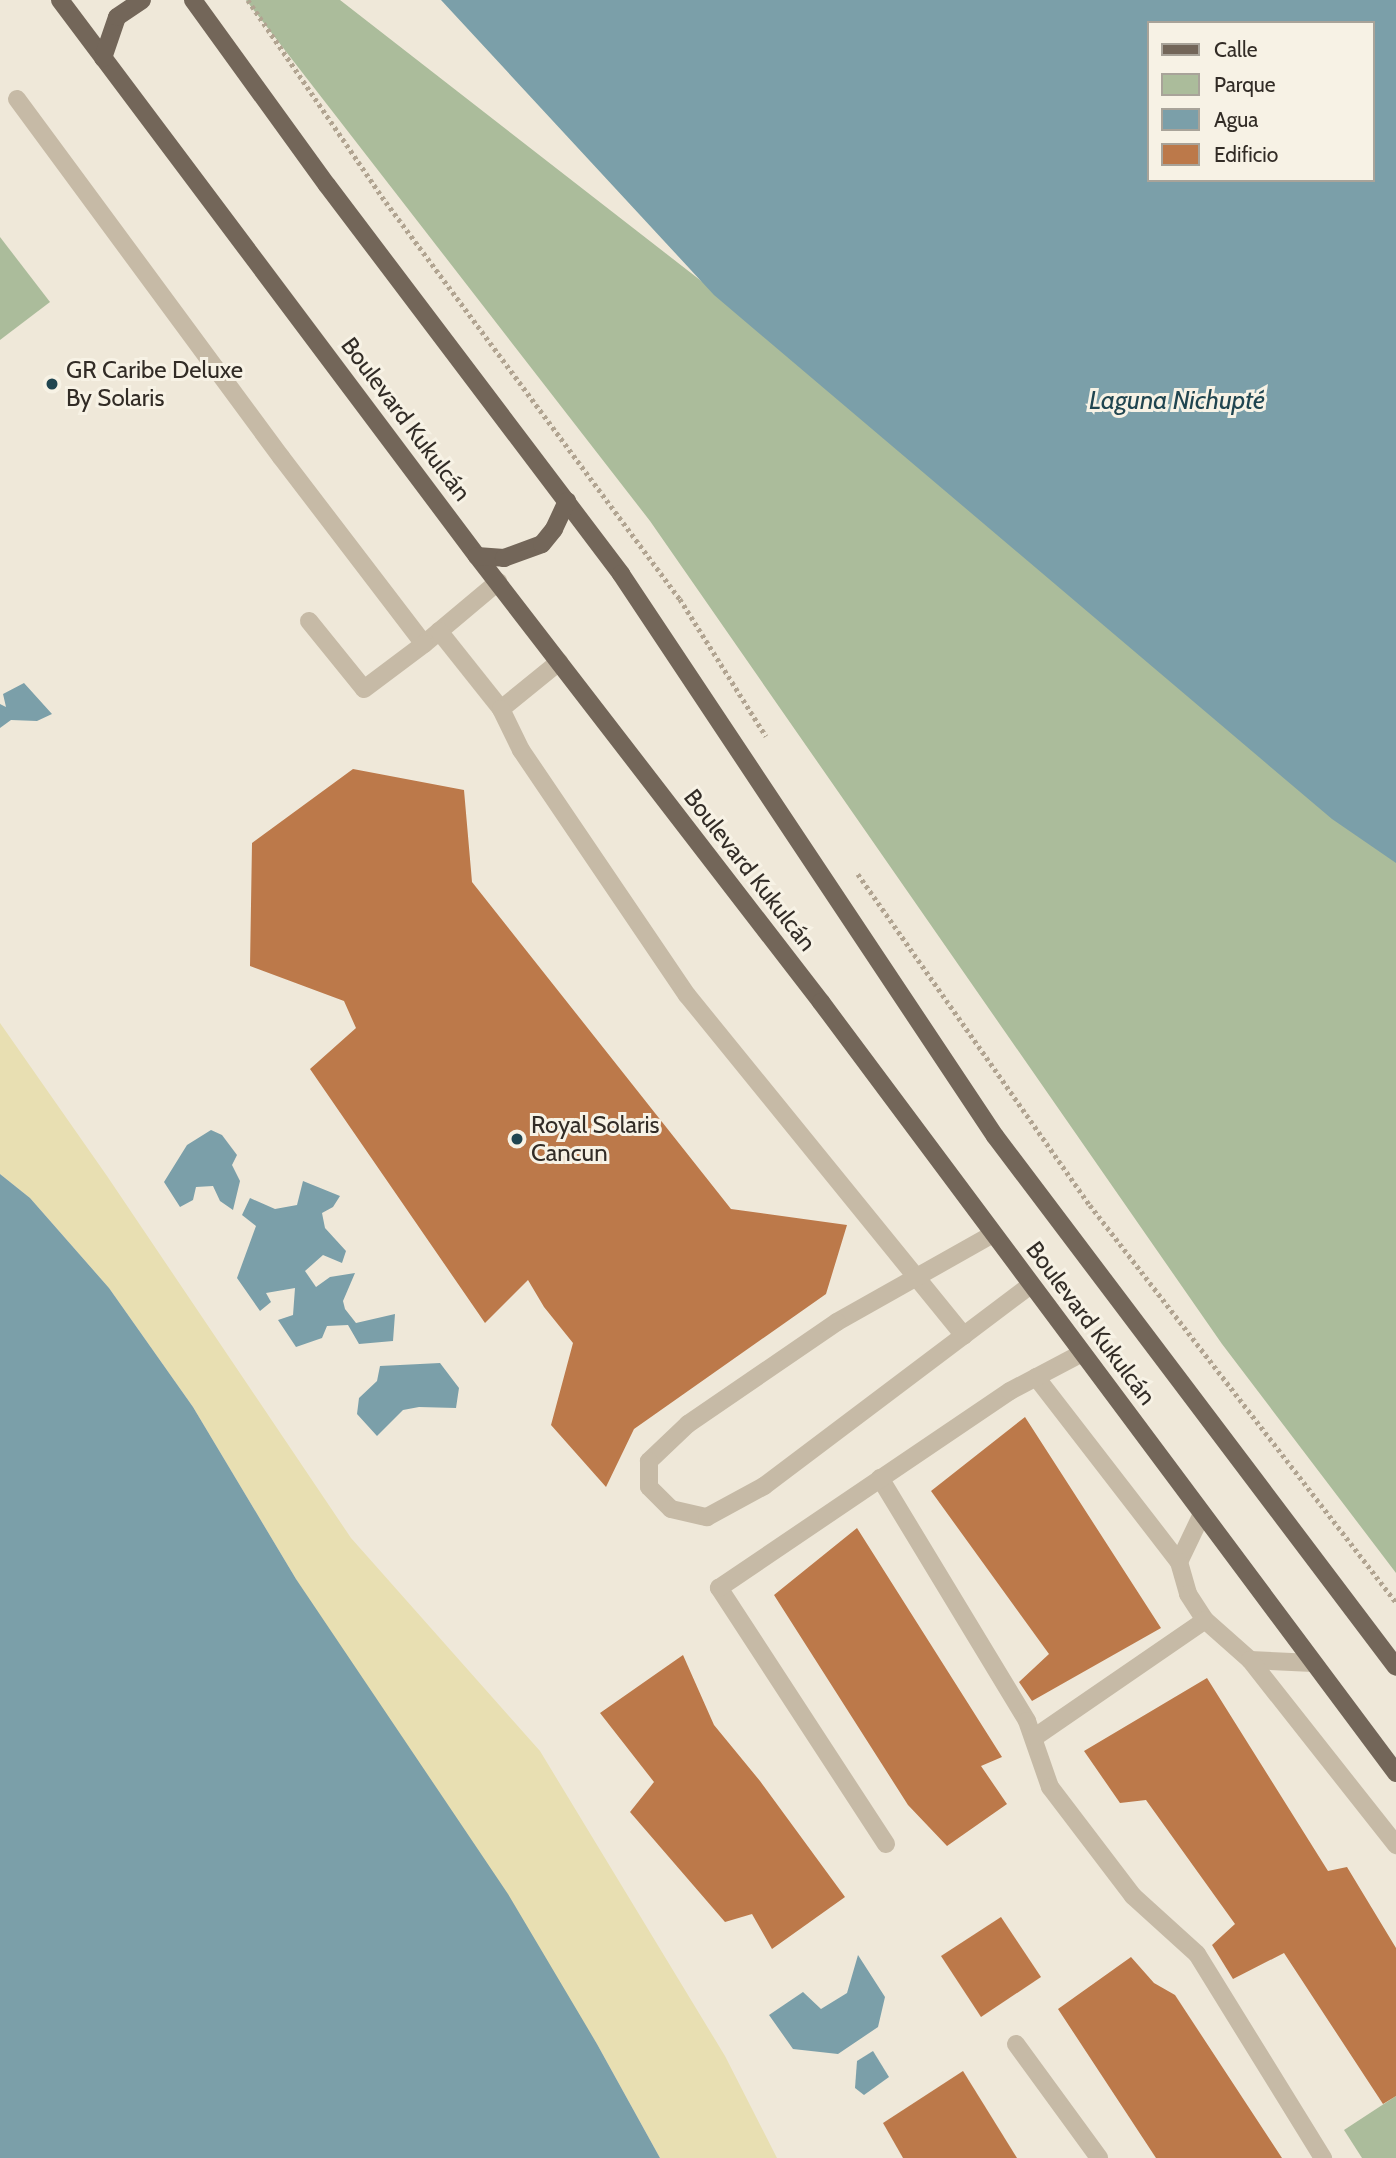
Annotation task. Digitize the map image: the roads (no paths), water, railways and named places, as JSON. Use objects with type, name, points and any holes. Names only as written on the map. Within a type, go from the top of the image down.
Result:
[{"type":"main road","name":"Boulevard Kukulcán","points":[[60,0],[477,555],[821,1002],[1396,1773]]},
{"type":"main road","points":[[103,58],[117,17],[142,0]]},
{"type":"main road","name":"Boulevard Kukulcán","points":[[193,0],[335,195],[621,574],[995,1136],[1396,1667]]},
{"type":"main road","points":[[477,555],[504,558],[542,544],[554,529],[566,501]]},
{"type":"lane","points":[[17,99],[281,457],[424,644]]},
{"type":"lane","points":[[309,621],[364,689],[424,644],[498,582]]},
{"type":"lane","points":[[439,631],[501,709],[521,750],[687,995],[918,1276],[964,1336]]},
{"type":"lane","points":[[501,709],[559,662]]},
{"type":"lane","points":[[993,1234],[837,1322],[688,1424],[649,1461],[649,1487],[671,1509],[706,1517],[764,1486],[1031,1285]]},
{"type":"lane","points":[[886,1844],[719,1588],[1010,1391],[1082,1353]]},
{"type":"lane","points":[[1036,1377],[1179,1562],[1188,1594],[1205,1620],[1250,1660],[1396,1845]]},
{"type":"lane","points":[[880,1478],[1035,1737],[1051,1787],[1133,1896],[1197,1954],[1323,2158]]},
{"type":"lane","points":[[1179,1562],[1202,1514]]},
{"type":"lane","points":[[1035,1737],[1205,1620]]},
{"type":"lane","points":[[1250,1660],[1313,1663]]},
{"type":"lane","points":[[1016,2045],[1100,2158]]},
{"type":"water","name":"Laguna Nichupté","points":[[441,0],[1396,0],[1396,863],[1332,819],[714,295]]},
{"type":"water","points":[[24,683],[52,714],[37,721],[11,720],[0,728],[0,704],[6,707],[3,694]]},
{"type":"water","points":[[211,1130],[222,1135],[237,1155],[232,1165],[240,1181],[233,1210],[220,1201],[213,1186],[196,1187],[193,1200],[180,1207],[164,1182],[187,1145]]},
{"type":"water","points":[[0,1174],[30,1198],[109,1288],[193,1407],[296,1579],[508,1894],[597,2044],[660,2158],[0,2158]]},
{"type":"water","points":[[303,1181],[340,1196],[333,1207],[322,1213],[325,1228],[346,1251],[342,1263],[323,1255],[305,1271],[316,1287],[330,1277],[355,1273],[343,1301],[345,1309],[356,1323],[395,1314],[393,1341],[359,1344],[348,1325],[327,1326],[322,1338],[296,1347],[278,1320],[293,1315],[295,1288],[266,1293],[271,1302],[260,1311],[237,1278],[256,1226],[242,1215],[250,1198],[275,1209],[297,1205]]},
{"type":"water","points":[[440,1363],[459,1388],[456,1408],[419,1407],[403,1410],[377,1436],[357,1414],[359,1398],[377,1381],[380,1366]]},
{"type":"water","points":[[858,1955],[885,1997],[878,2027],[838,2054],[793,2049],[769,2015],[803,1992],[821,2009],[847,1993]]},
{"type":"water","points":[[873,2051],[889,2077],[864,2095],[855,2088],[857,2061]]},
{"type":"place","name":"GR Caribe Deluxe By Solaris","points":[[52,384]]},
{"type":"place","name":"Royal Solaris Cancun","points":[[517,1139]]}]
